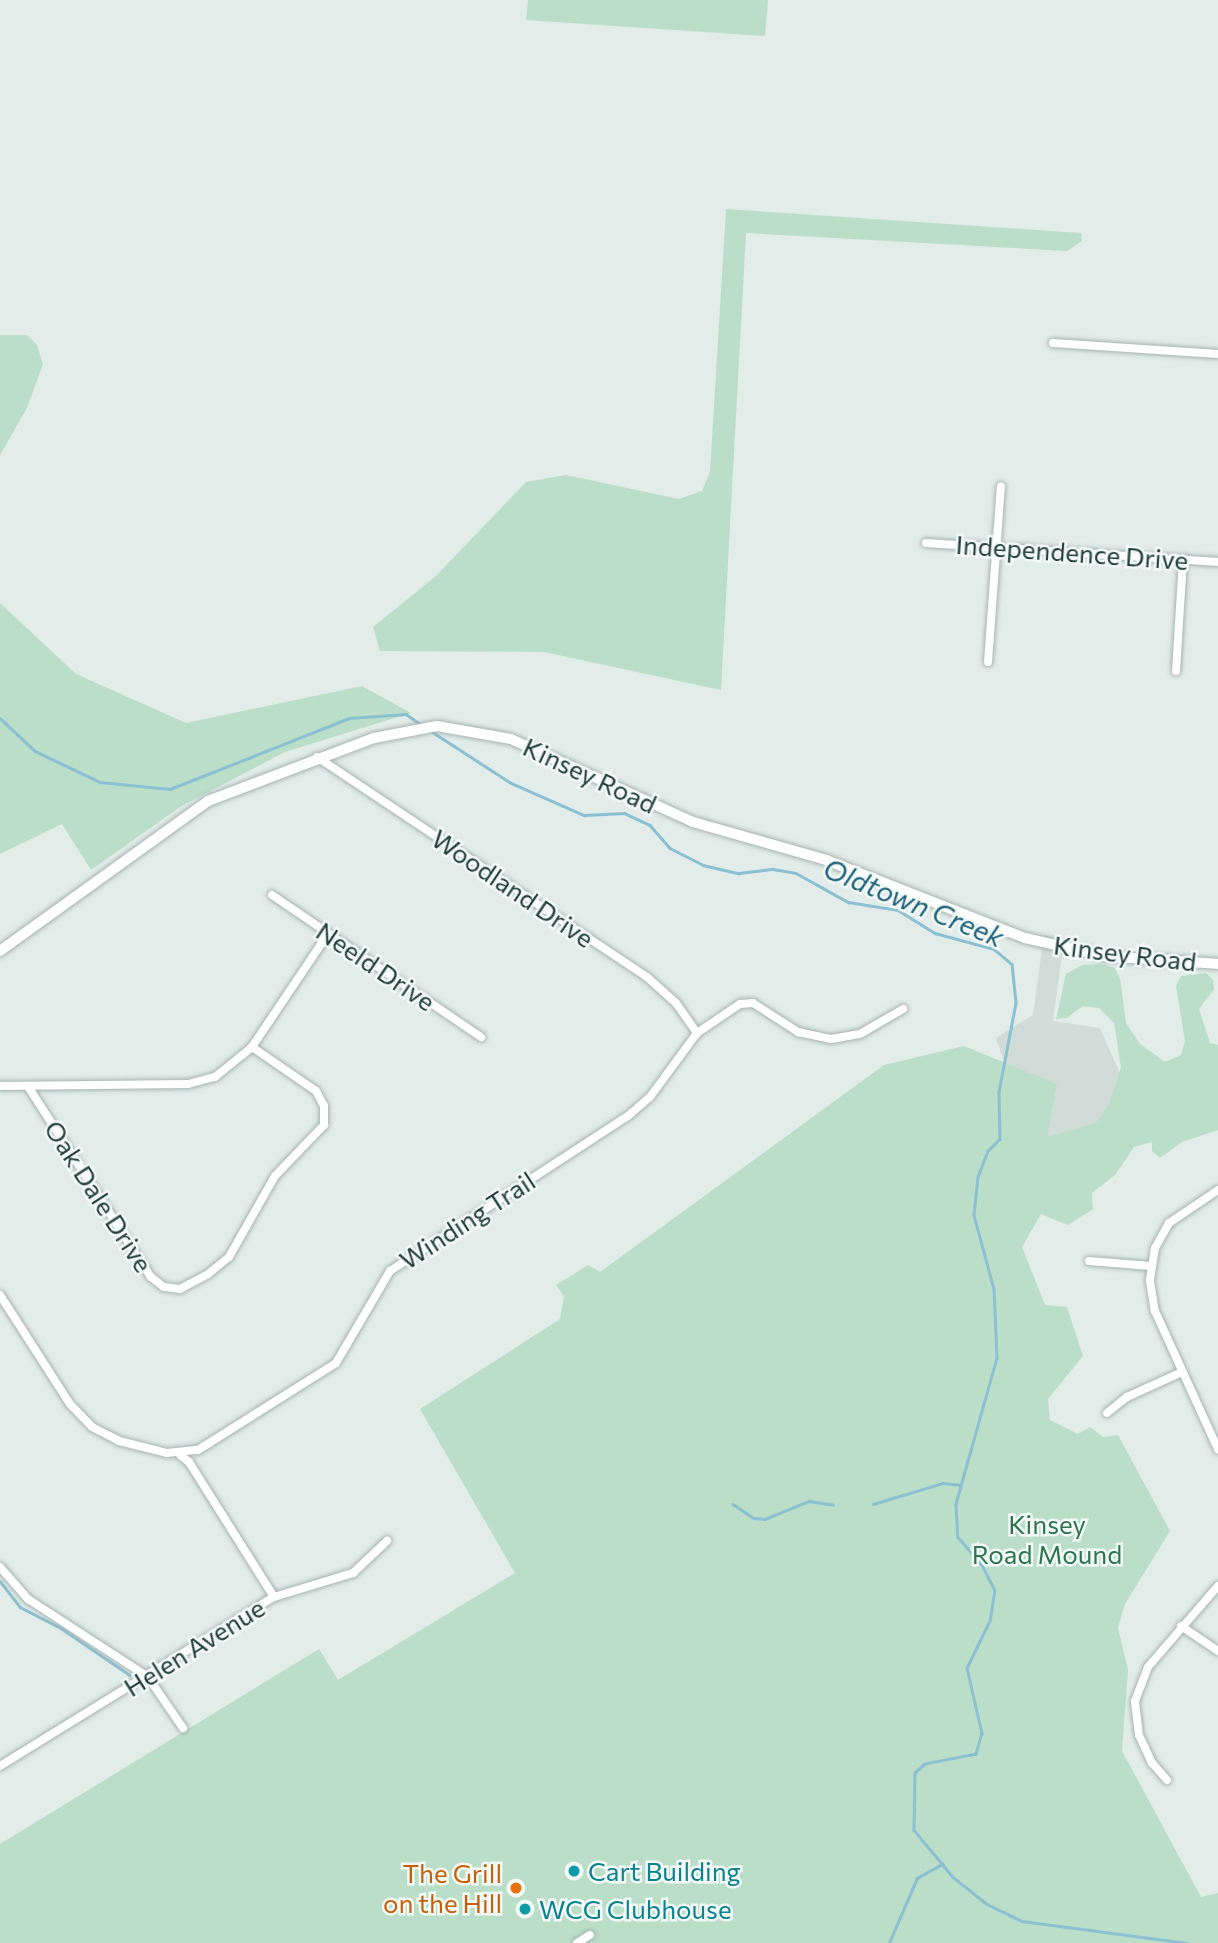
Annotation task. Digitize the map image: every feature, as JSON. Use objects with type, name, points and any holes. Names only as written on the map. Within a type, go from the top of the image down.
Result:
[{"type":"street","points":[[1053,343],[1218,354]]},
{"type":"street","points":[[988,662],[1001,486]]},
{"type":"street","name":"Independence Drive","points":[[926,542],[1218,562]]},
{"type":"street","points":[[1175,671],[1183,559]]},
{"type":"street","name":"Kinsey Road","points":[[0,951],[197,807],[238,786],[317,757],[411,729],[437,726],[511,738],[693,822],[826,860],[1025,938],[1116,957],[1218,964]]},
{"type":"street","name":"Woodland Drive","points":[[317,757],[647,977],[676,1003],[697,1033]]},
{"type":"street","name":"Neeld Drive","points":[[272,895],[481,1037]]},
{"type":"street","points":[[0,1086],[29,1088],[201,1082],[233,1067],[253,1047],[328,934]]},
{"type":"street","points":[[697,1033],[744,1002],[757,1004],[798,1032],[831,1039],[860,1034],[903,1009]]},
{"type":"street","name":"Winding Trail","points":[[0,1295],[83,1420],[119,1441],[176,1454],[205,1447],[325,1372],[350,1346],[376,1289],[390,1271],[628,1116],[650,1097],[697,1033]]},
{"type":"street","name":"Oak Dale Drive","points":[[29,1088],[150,1277],[164,1287],[180,1289],[208,1274],[229,1257],[275,1176],[324,1125],[324,1106],[316,1091],[253,1047]]},
{"type":"street","points":[[1218,1191],[1169,1223],[1151,1266],[1156,1311],[1218,1449]]},
{"type":"street","points":[[1089,1261],[1151,1266]]},
{"type":"street","points":[[1107,1413],[1127,1396],[1182,1372]]},
{"type":"street","name":"Helen Avenue","points":[[0,1766],[274,1597],[189,1462],[176,1454]]},
{"type":"street","points":[[274,1597],[353,1573],[387,1541]]},
{"type":"street","points":[[0,1567],[28,1599],[148,1677],[183,1728]]},
{"type":"street","points":[[1167,1780],[1152,1763],[1139,1735],[1135,1701],[1148,1667],[1218,1586]]},
{"type":"street","points":[[1181,1626],[1218,1651]]},
{"type":"street","points":[[577,1943],[590,1935]]},
{"type":"shaded area","points":[[1044,935],[1064,940],[1053,1021],[1100,1028],[1122,1078],[1113,1152],[1042,1171],[996,1038],[1033,1015]]},
{"type":"green space","points":[[528,0],[768,0],[765,36],[526,20]]},
{"type":"green space","points":[[726,209],[1081,233],[1082,241],[1067,251],[746,233],[721,690],[544,652],[380,651],[373,627],[436,576],[526,482],[566,475],[679,499],[702,491],[710,472]]},
{"type":"green space","points":[[0,335],[27,335],[37,345],[43,364],[27,408],[0,455]]},
{"type":"green space","points":[[0,603],[76,674],[186,723],[362,686],[411,713],[285,752],[180,807],[91,870],[62,824],[0,854]]},
{"type":"green space","name":"Kinsey Road Mound","points":[[1101,964],[1115,968],[1120,978],[1126,1023],[1140,1044],[1165,1062],[1181,1055],[1185,1041],[1176,986],[1181,976],[1206,973],[1213,980],[1214,989],[1199,1009],[1210,1043],[1218,1045],[1218,1130],[1182,1142],[1160,1158],[1152,1151],[1152,1142],[1134,1147],[1115,1175],[1092,1193],[1093,1209],[1068,1225],[1041,1214],[1022,1247],[1045,1305],[1067,1307],[1083,1356],[1048,1399],[1050,1420],[1078,1434],[1090,1427],[1103,1437],[1118,1435],[1170,1531],[1125,1604],[1118,1628],[1128,1670],[1122,1751],[1201,1897],[1218,1893],[1218,1943],[0,1943],[0,1844],[319,1649],[338,1680],[515,1573],[420,1409],[560,1319],[564,1296],[556,1285],[588,1265],[600,1272],[884,1065],[964,1046],[1057,1084],[1047,1137],[1096,1123],[1109,1104],[1121,1067],[1114,1023],[1099,1008],[1083,1006],[1067,1018],[1056,1019],[1066,974],[1082,965]]},
{"type":"waterway","name":"Oldtown Creek","points":[[0,718],[35,751],[100,782],[170,789],[349,718],[406,714],[422,725]]},
{"type":"waterway","name":"Oldtown Creek","points":[[431,731],[511,783],[584,815],[624,813],[650,825],[670,848],[703,865],[739,873],[773,869],[796,873],[848,902],[898,910],[935,933],[994,949],[1012,964],[1016,1003],[999,1092],[1000,1139],[988,1151],[978,1177],[974,1215],[994,1289],[997,1358],[956,1504],[958,1537],[981,1563],[995,1590],[990,1621],[967,1668],[982,1733],[976,1754],[925,1764],[915,1773],[914,1830],[953,1877],[987,1904],[1022,1921],[1187,1943]]},
{"type":"waterway","points":[[873,1504],[943,1483],[961,1485]]},
{"type":"waterway","points":[[733,1504],[754,1518],[765,1519],[809,1501],[833,1505]]},
{"type":"waterway","points":[[0,1581],[20,1607],[61,1628],[130,1675]]},
{"type":"waterway","points":[[889,1943],[917,1878],[942,1864]]},
{"type":"place","name":"Cart Building","points":[[574,1871]]},
{"type":"place","name":"The Grill on the Hill","points":[[516,1888]]},
{"type":"place","name":"WCG Clubhouse","points":[[525,1909]]}]
